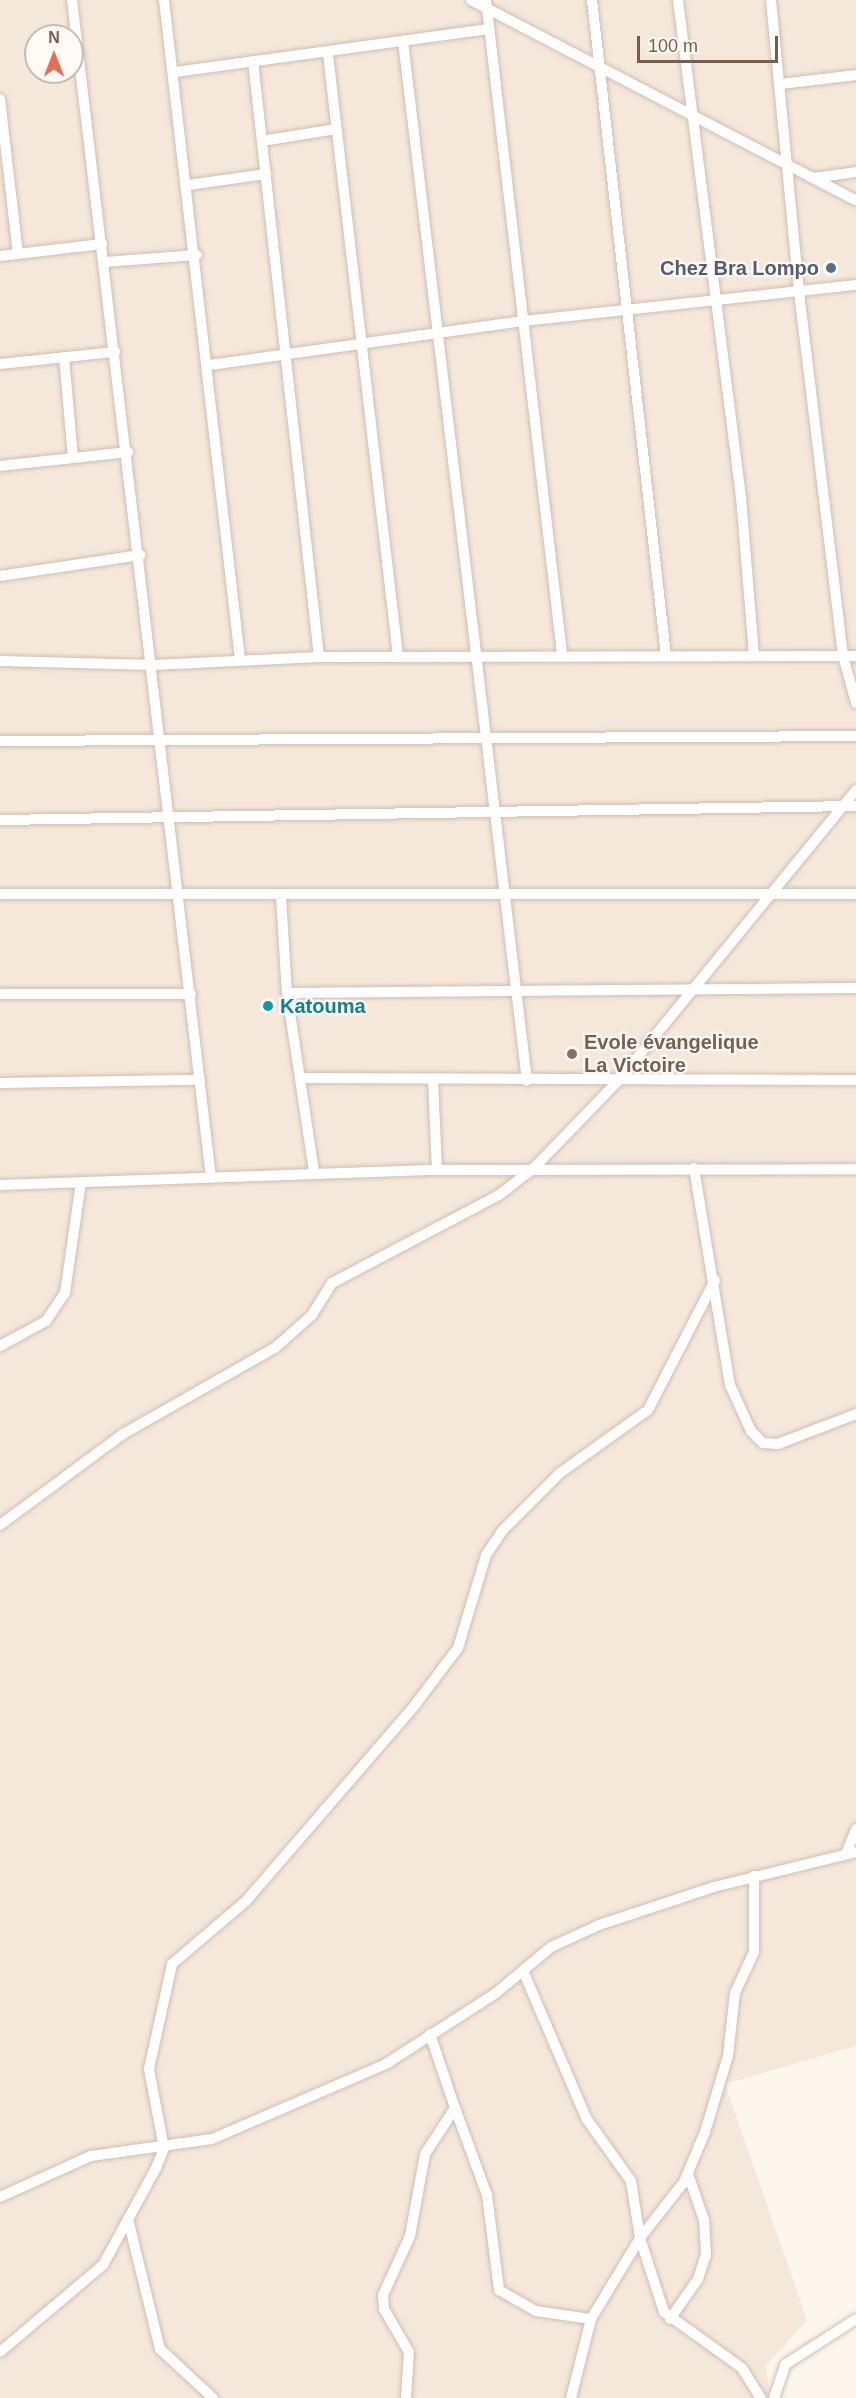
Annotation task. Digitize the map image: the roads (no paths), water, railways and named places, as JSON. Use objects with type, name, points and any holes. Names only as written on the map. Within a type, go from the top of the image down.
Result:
[{"type":"street","points":[[72,0],[154,665],[211,1178]]},
{"type":"street","points":[[164,0],[175,72],[210,365],[240,659]]},
{"type":"street","points":[[471,0],[486,4],[856,200]]},
{"type":"street","points":[[592,0],[629,310],[666,656]]},
{"type":"street","points":[[678,0],[714,299],[741,497],[754,655]]},
{"type":"street","points":[[771,0],[781,84],[799,292],[843,656],[856,703]]},
{"type":"street","points":[[486,4],[562,654]]},
{"type":"street","points":[[175,72],[253,61],[328,54],[489,29]]},
{"type":"street","points":[[403,41],[479,658],[527,1081]]},
{"type":"street","points":[[328,54],[398,656]]},
{"type":"street","points":[[253,61],[319,657]]},
{"type":"street","points":[[781,84],[856,75]]},
{"type":"street","points":[[0,99],[18,254]]},
{"type":"street","points":[[262,141],[336,129]]},
{"type":"street","points":[[813,178],[856,172]]},
{"type":"street","points":[[188,185],[266,174]]},
{"type":"street","points":[[0,256],[102,244]]},
{"type":"street","points":[[105,262],[197,255]]},
{"type":"street","points":[[210,365],[524,321],[856,285]]},
{"type":"street","points":[[0,363],[115,352]]},
{"type":"street","points":[[64,357],[73,458]]},
{"type":"street","points":[[0,466],[128,452]]},
{"type":"street","points":[[0,576],[140,555]]},
{"type":"street","points":[[0,661],[154,665],[240,659],[319,657],[479,658],[562,654],[856,656]]},
{"type":"street","points":[[0,741],[162,741],[488,735],[856,736]]},
{"type":"street","points":[[0,1525],[123,1434],[276,1347],[312,1315],[332,1283],[499,1195],[534,1168],[618,1081],[766,895],[856,790]]},
{"type":"street","points":[[0,820],[497,815],[856,806]]},
{"type":"street","points":[[0,894],[281,896],[856,894]]},
{"type":"street","points":[[281,896],[286,993],[314,1172]]},
{"type":"street","points":[[286,993],[695,987],[856,988]]},
{"type":"street","points":[[0,994],[191,994]]},
{"type":"street","points":[[300,1078],[527,1081],[856,1080]]},
{"type":"street","points":[[433,1079],[437,1170]]},
{"type":"street","points":[[0,1083],[200,1080]]},
{"type":"street","points":[[0,1185],[314,1172],[534,1168],[856,1168]]},
{"type":"street","points":[[694,1168],[715,1280],[730,1385],[750,1431],[763,1443],[787,1443],[856,1414]]},
{"type":"street","points":[[0,1346],[46,1321],[62,1301],[72,1269],[81,1182]]},
{"type":"street","points":[[0,2352],[103,2265],[164,2148],[149,2069],[172,1964],[246,1901],[415,1705],[458,1648],[486,1555],[502,1531],[560,1473],[648,1410],[715,1280]]},
{"type":"street","points":[[0,2197],[91,2156],[164,2148],[212,2139],[386,2064],[524,1973],[551,1947],[599,1925],[754,1876],[851,1853],[856,1829]]},
{"type":"street","points":[[571,2398],[591,2319],[640,2238],[688,2174],[728,2056],[735,1993],[754,1952],[754,1876]]},
{"type":"street","points":[[524,1973],[586,2118],[631,2181],[640,2238],[670,2319],[742,2368],[761,2398]]},
{"type":"street","points":[[430,2034],[487,2195],[499,2290],[536,2311],[591,2319]]},
{"type":"street","points":[[406,2398],[409,2352],[384,2308],[383,2295],[411,2236],[425,2154],[455,2108]]},
{"type":"street","points":[[670,2319],[698,2279],[706,2255],[704,2220],[688,2174]]},
{"type":"street","points":[[128,2218],[160,2349],[213,2398]]},
{"type":"street","points":[[774,2398],[786,2364],[856,2319]]},
{"type":"place","name":"Chez Bra Lompo","points":[[831,268]]},
{"type":"place","name":"Katouma","points":[[268,1006]]},
{"type":"place","name":"Evole évangelique La Victoire","points":[[572,1054]]}]
